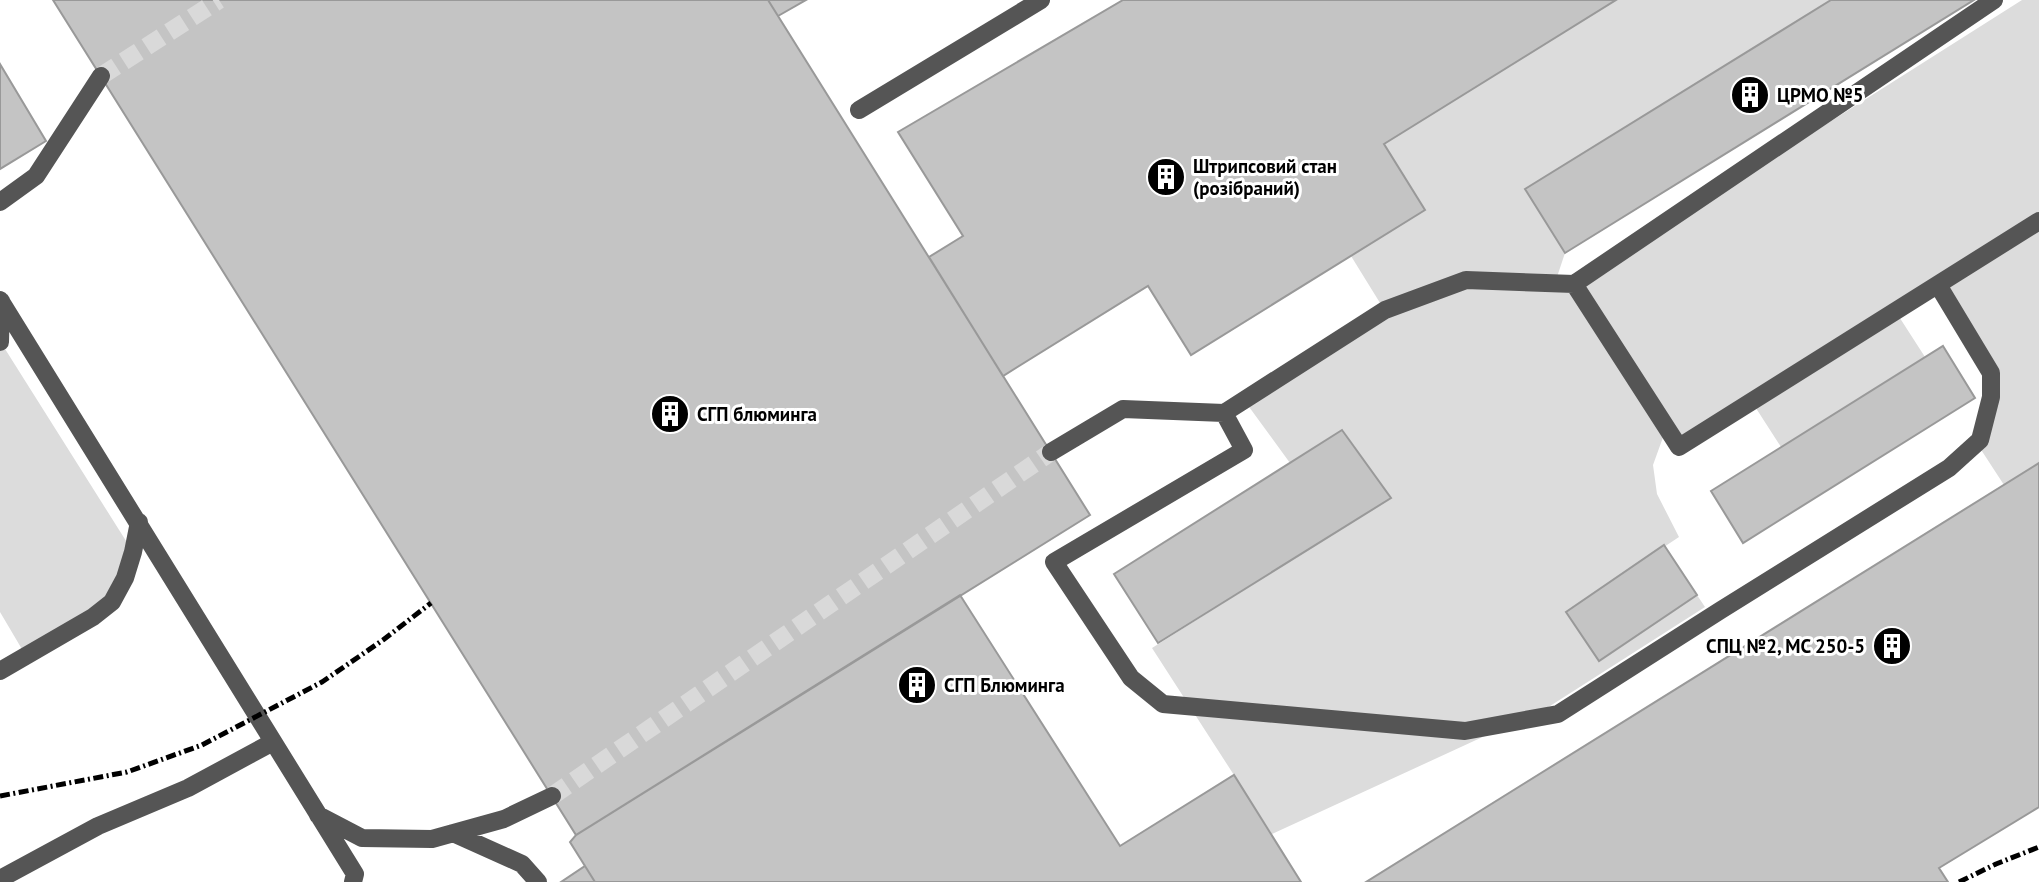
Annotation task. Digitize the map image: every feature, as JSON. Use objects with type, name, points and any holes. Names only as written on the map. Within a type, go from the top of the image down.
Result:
[{"type":"lane","points":[[859,110],[1041,0]]},
{"type":"lane","points":[[1051,452],[1123,409],[1224,413],[1385,310],[1466,280],[1574,284],[1994,0]]},
{"type":"lane","points":[[0,202],[36,176],[101,76]]},
{"type":"lane","points":[[1574,284],[1679,447],[2039,221]]},
{"type":"lane","points":[[1224,413],[1244,450],[1054,562],[1131,678],[1163,704],[1465,731],[1558,714],[1949,468],[1980,440],[1991,397],[1991,373],[1938,285]]},
{"type":"lane","points":[[0,300],[0,342]]},
{"type":"lane","points":[[0,300],[355,874],[353,882]]},
{"type":"lane","points":[[0,671],[93,617],[112,602],[125,578],[139,522]]},
{"type":"lane","points":[[0,879],[98,826],[188,788],[274,742]]},
{"type":"lane","points":[[318,815],[362,838],[432,839],[504,819],[552,796]]},
{"type":"lane","points":[[453,833],[522,864],[538,882]]},
{"type":"shaded area","points":[[1616,0],[1831,0],[1525,189],[1565,253],[1555,283],[1574,284],[2022,0],[2039,0],[2039,463],[2004,485],[1976,442],[1991,373],[1938,285],[1896,312],[1925,357],[1781,447],[1752,402],[1679,447],[1666,429],[1653,465],[1657,494],[1679,537],[1566,612],[1600,661],[1697,595],[1705,607],[1550,706],[1272,834],[1152,648],[1390,498],[1343,430],[1290,463],[1244,400],[1385,311],[1351,256],[1425,209],[1384,144]]},
{"type":"shaded area","points":[[0,341],[133,552],[112,602],[26,656],[0,612]]},
{"type":"building","name":"СГП блюминга","points":[[53,0],[768,0],[1090,515],[576,835]]},
{"type":"building","points":[[768,0],[806,0],[778,16]]},
{"type":"building","name":"Штрипсовий стан (розібраний)","points":[[1123,0],[1616,0],[1384,144],[1425,210],[1191,355],[1148,286],[1003,376],[929,257],[963,236],[898,132]]},
{"type":"building","name":"ЦРМО №5","points":[[1831,0],[1974,0],[1565,253],[1525,189]]},
{"type":"building","points":[[0,64],[46,141],[0,169]]},
{"type":"building","points":[[1943,346],[1975,398],[1743,543],[1711,491]]},
{"type":"building","points":[[1342,430],[1391,498],[1158,643],[1114,574]]},
{"type":"building","name":"СПЦ №2, МС 250-5","points":[[2039,463],[2039,807],[1939,868],[1948,882],[1366,882]]},
{"type":"building","points":[[1664,545],[1697,595],[1599,661],[1566,612]]},
{"type":"building","name":"СГП Блюминга","points":[[960,595],[1120,846],[1234,775],[1301,882],[595,882],[570,842],[576,835]]},
{"type":"building","points":[[585,866],[595,882],[561,882]]},
{"type":"tunnel","points":[[101,76],[219,0]]},
{"type":"tunnel","points":[[552,796],[1051,452]]},
{"type":"railway","points":[[0,796],[127,772],[202,745],[322,682],[431,603]]},
{"type":"railway","points":[[1959,882],[2039,847]]},
{"type":"place","name":"ЦРМО №5","points":[[1750,95]]},
{"type":"place","name":"Штрипсовий стан (розібраний)","points":[[1166,177]]},
{"type":"place","name":"СГП блюминга","points":[[670,414]]},
{"type":"place","name":"СПЦ №2, МС 250-5","points":[[1892,646]]},
{"type":"place","name":"СГП Блюминга","points":[[917,685]]}]
